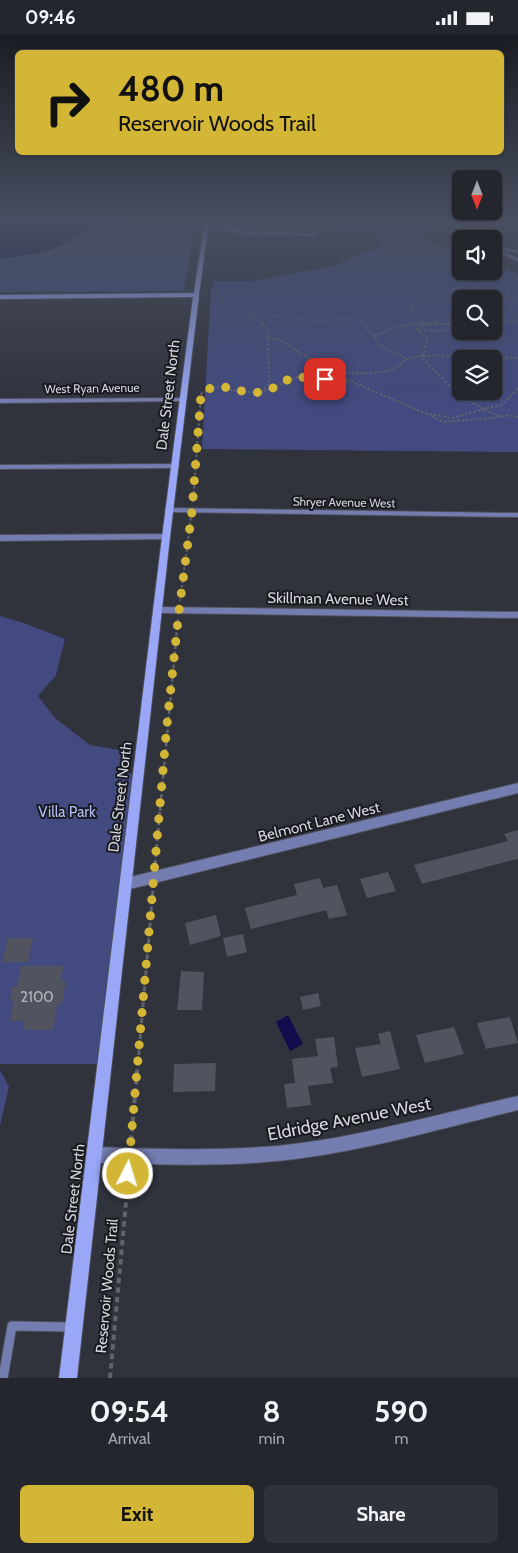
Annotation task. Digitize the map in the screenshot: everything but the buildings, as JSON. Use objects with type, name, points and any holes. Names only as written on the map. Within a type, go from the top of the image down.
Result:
[{"type":"main road","name":"Dale Street North","points":[[68,1378],[166,537],[198,283]]},
{"type":"main road","points":[[0,297],[196,295]]},
{"type":"street","name":"West Ryan Avenue","points":[[0,401],[184,399]]},
{"type":"street","points":[[0,467],[175,466]]},
{"type":"street","name":"Shryer Avenue West","points":[[170,510],[518,515]]},
{"type":"street","points":[[0,538],[166,537]]},
{"type":"street","name":"Skillman Avenue West","points":[[158,610],[518,615]]},
{"type":"street","name":"Belmont Lane West","points":[[126,884],[518,788]]},
{"type":"street","name":"Eldridge Avenue West","points":[[94,1155],[246,1155],[303,1150],[518,1103]]},
{"type":"lane","points":[[3,1378],[12,1326],[74,1327]]},
{"type":"path","points":[[176,283],[180,284]]},
{"type":"path","points":[[506,299],[508,289],[506,284],[509,283]]},
{"type":"path","points":[[216,295],[243,304],[268,332],[269,383],[262,392]]},
{"type":"path","points":[[502,300],[518,297]]},
{"type":"path","points":[[518,297],[512,303],[510,309],[518,322]]},
{"type":"path","points":[[421,324],[421,321],[413,316],[411,305],[421,301],[452,304]]},
{"type":"path","points":[[250,314],[277,315],[324,322],[346,321],[357,318],[366,325],[384,348],[408,359]]},
{"type":"path","points":[[416,329],[452,314]]},
{"type":"path","points":[[502,322],[518,322]]},
{"type":"path","points":[[373,336],[401,326],[452,324]]},
{"type":"path","points":[[416,329],[452,330]]},
{"type":"path","points":[[416,329],[428,339],[422,358]]},
{"type":"path","name":"Reservoir Woods Trail","points":[[268,337],[282,341],[328,371],[428,414],[452,418],[503,403],[518,388]]},
{"type":"path","points":[[328,371],[366,373],[392,369],[408,359],[452,355]]},
{"type":"path","points":[[502,357],[518,358]]},
{"type":"path","points":[[422,358],[440,379],[459,394],[485,408],[490,413],[502,417]]},
{"type":"path","name":"Reservoir Woods Trail","points":[[110,1378],[154,878],[179,611],[192,511],[201,394],[211,388],[222,385],[240,392],[262,392],[277,387],[288,379],[302,378],[353,383]]},
{"type":"path","points":[[428,414],[442,422],[502,417],[506,415],[518,417]]},
{"type":"green space","points":[[0,283],[185,283],[184,291],[0,292]]},
{"type":"green space","points":[[213,283],[518,283],[518,452],[202,449],[211,288],[213,288]]},
{"type":"green space","name":"Villa Park","points":[[0,616],[65,639],[56,675],[38,696],[55,718],[90,745],[125,751],[125,770],[138,779],[105,1064],[0,1064]]},
{"type":"green space","points":[[0,1070],[9,1087],[0,1126]]},
{"type":"shaded area","points":[[288,1015],[303,1044],[290,1051],[276,1022]]},
{"type":"route","points":[[128,1174],[167,724],[192,511],[201,394],[211,388],[222,385],[240,392],[262,392],[277,387],[288,379],[325,379]]}]
